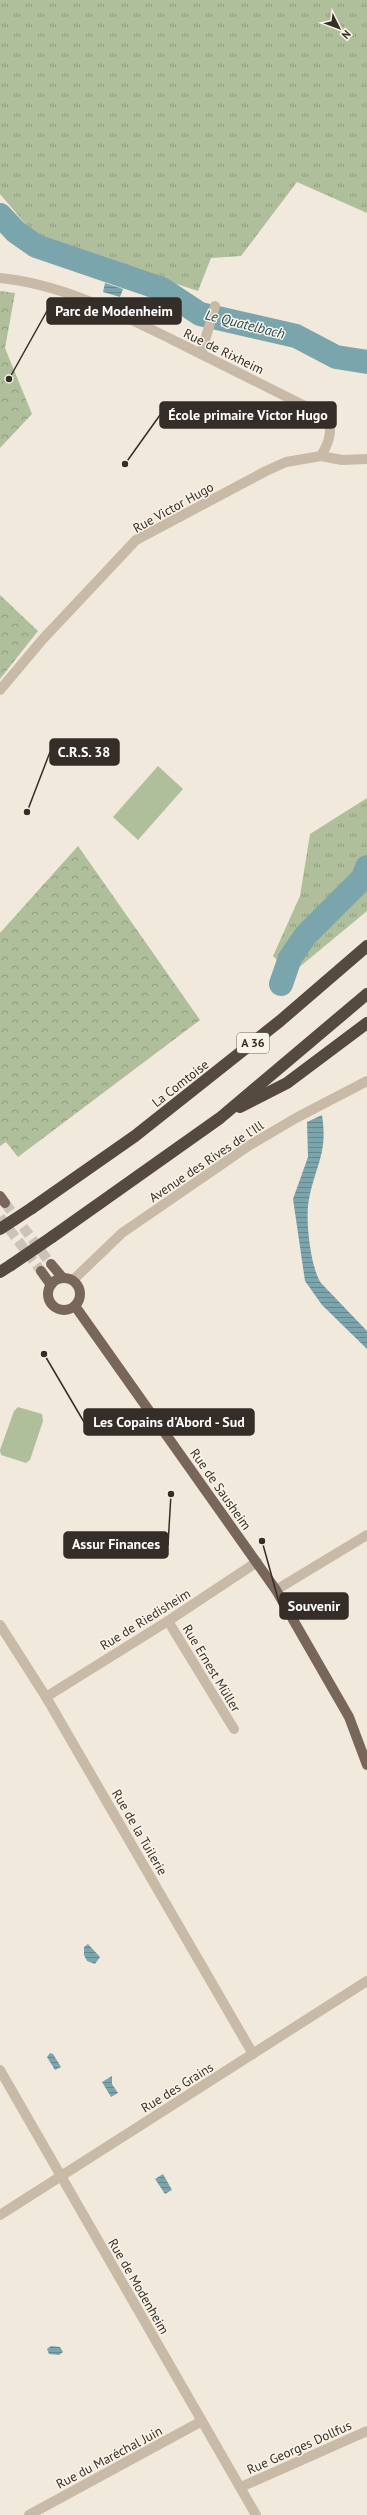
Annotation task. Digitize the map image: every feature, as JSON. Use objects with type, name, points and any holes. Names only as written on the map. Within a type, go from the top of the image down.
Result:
[{"type":"highway","name":"La Comtoise","points":[[0,1229],[136,1136],[280,1022],[367,946]]},
{"type":"highway","name":"A 36","points":[[0,1272],[220,1118],[367,994]]},
{"type":"highway","points":[[220,1118],[287,1083],[367,1022]]},
{"type":"main road","points":[[41,1271],[51,1285],[49,1298],[54,1306],[67,1310],[75,1306],[81,1292],[73,1280],[62,1278],[51,1264]]},
{"type":"main road","points":[[51,1285],[62,1278]]},
{"type":"main road","name":"Rue de Sausheim","points":[[75,1306],[276,1590],[349,1717],[367,1765]]},
{"type":"street","name":"Rue de Rixheim","points":[[0,278],[17,280],[70,293],[112,310],[323,415],[330,422],[331,433],[328,443],[321,456]]},
{"type":"street","points":[[201,354],[215,306]]},
{"type":"street","name":"Rue Victor Hugo","points":[[0,690],[42,640],[136,540],[266,471],[286,462],[321,456],[342,460],[367,459]]},
{"type":"street","name":"Avenue des Rives de l'Ill","points":[[73,1280],[122,1233],[250,1145],[296,1118],[367,1081]]},
{"type":"street","points":[[276,1590],[367,1535]]},
{"type":"street","name":"Rue de Riedisheim","points":[[46,1696],[168,1621],[257,1562]]},
{"type":"street","name":"Rue Ernest Müller","points":[[168,1621],[234,1729]]},
{"type":"street","name":"Rue de la Tuilerie","points":[[0,1625],[46,1696],[253,2054]]},
{"type":"street","name":"Rue des Grains","points":[[0,2215],[367,1981]]},
{"type":"street","name":"Rue de Modenheim","points":[[0,2070],[256,2515]]},
{"type":"street","name":"Rue du Maréchal Juin","points":[[29,2515],[202,2421]]},
{"type":"street","name":"Rue Georges Dollfus","points":[[240,2487],[367,2431]]},
{"type":"green space","points":[[0,0],[367,0],[367,213],[297,182],[241,256],[211,258],[198,291],[38,239],[0,194]]},
{"type":"green space","points":[[0,291],[15,293],[5,348],[32,414],[0,448]]},
{"type":"green space","points":[[0,595],[38,631],[0,679]]},
{"type":"green space","points":[[158,766],[183,789],[138,840],[113,817]]},
{"type":"green space","points":[[367,798],[367,911],[291,974],[273,956],[300,896],[310,834]]},
{"type":"green space","points":[[78,846],[200,1020],[18,1157],[6,1142],[0,1146],[0,933]]},
{"type":"green space","points":[[18,1407],[42,1414],[43,1421],[30,1460],[26,1463],[1,1455],[0,1450],[14,1411]]},
{"type":"water","points":[[105,283],[123,289],[120,297],[103,292]]},
{"type":"water","points":[[322,1115],[322,1149],[308,1207],[308,1229],[311,1254],[317,1276],[321,1283],[367,1331],[367,1349],[322,1305],[305,1281],[293,1199],[308,1157],[307,1122]]},
{"type":"water","points":[[88,1944],[100,1957],[95,1964],[87,1961],[84,1955],[84,1947]]},
{"type":"water","points":[[50,2053],[53,2054],[61,2067],[55,2070],[47,2057]]},
{"type":"water","points":[[112,2076],[112,2084],[118,2093],[111,2097],[102,2082]]},
{"type":"water","points":[[163,2174],[172,2190],[165,2194],[155,2179]]},
{"type":"water","points":[[51,2346],[60,2347],[63,2352],[59,2355],[49,2354],[47,2349]]},
{"type":"waterway","name":"Le Quatelbach","points":[[0,215],[16,232],[36,246],[162,289],[200,314],[296,336],[336,357],[367,362]]},
{"type":"waterway","name":"Le Quatelbach","points":[[281,984],[290,958],[306,935],[363,878],[367,867]]},
{"type":"tunnel","points":[[5,1203],[51,1264]]},
{"type":"tunnel","points":[[0,1217],[41,1271]]},
{"type":"place","name":"Parc de Modenheim","points":[[9,379]]},
{"type":"place","name":"École primaire Victor Hugo","points":[[125,464]]},
{"type":"place","name":"C.R.S. 38","points":[[27,812]]},
{"type":"place","name":"Les Copains d'Abord - Sud","points":[[44,1354]]},
{"type":"place","name":"Assur Finances","points":[[171,1494]]},
{"type":"place","name":"Souvenir","points":[[262,1541]]}]
